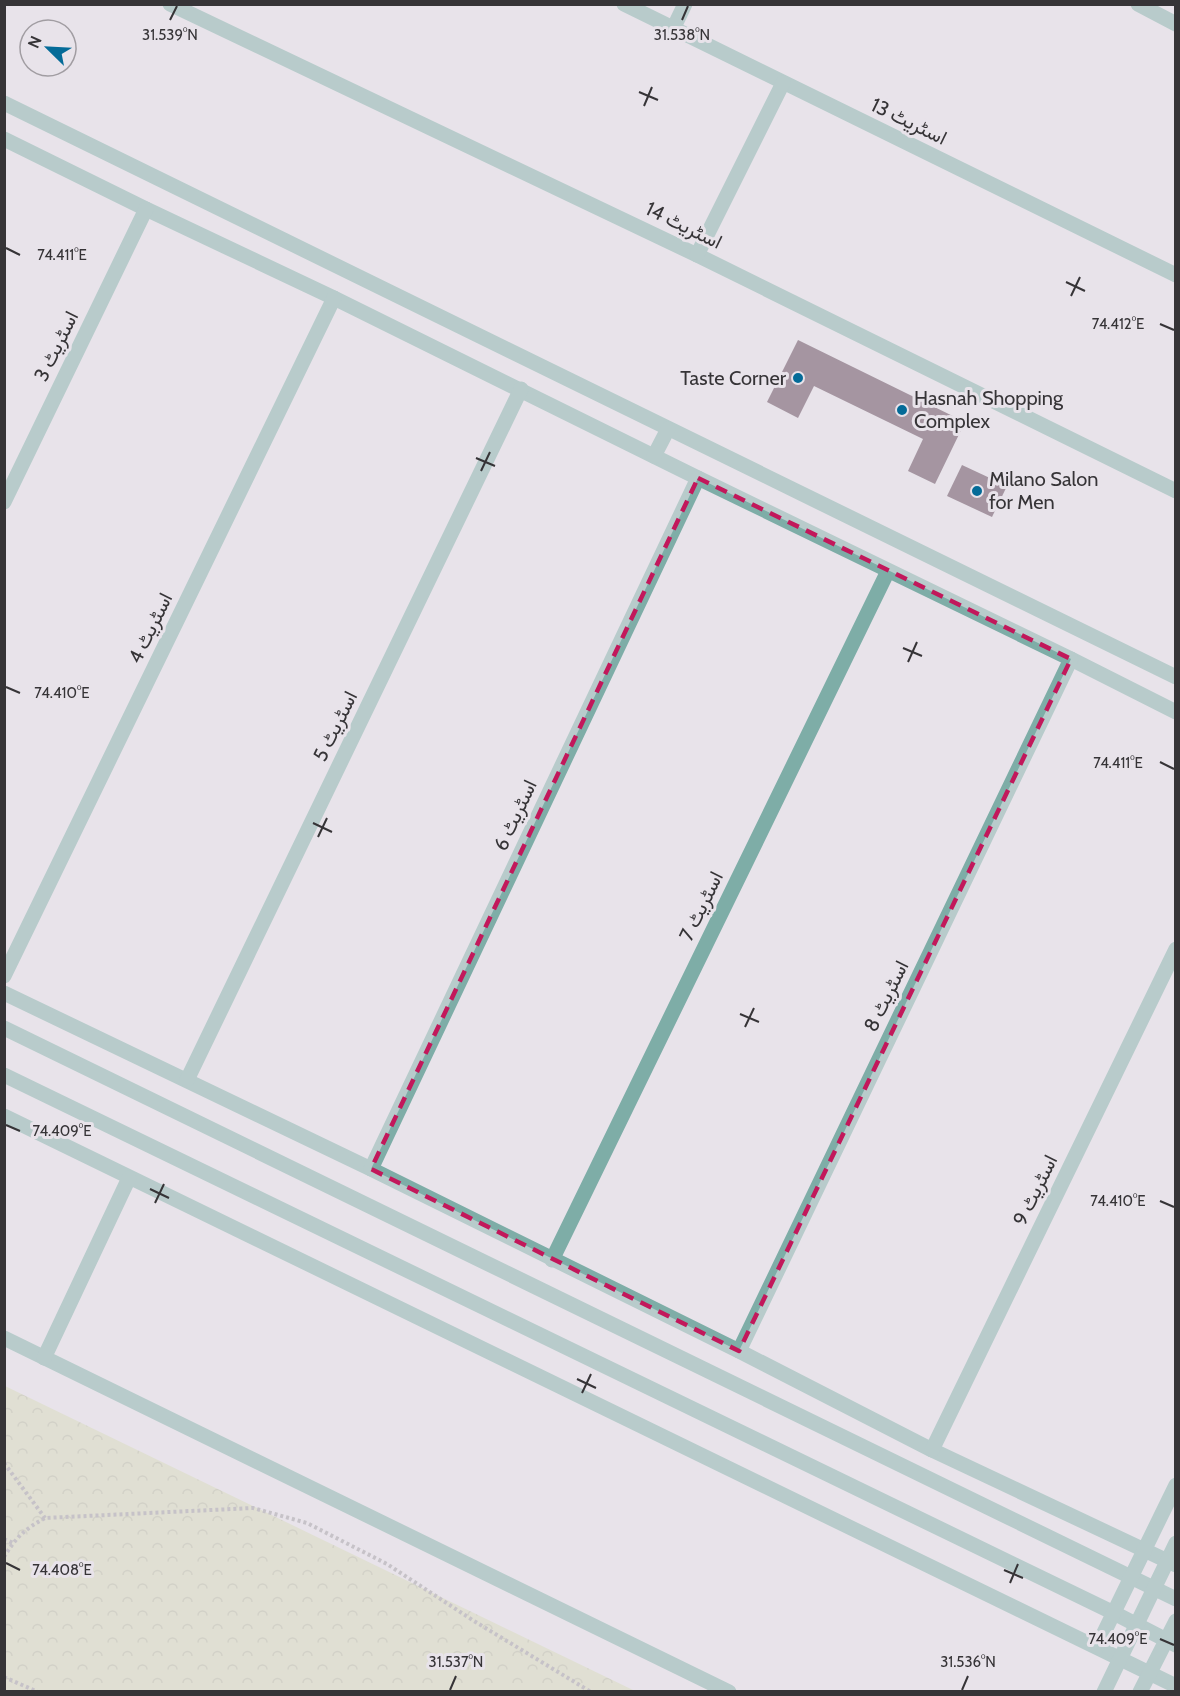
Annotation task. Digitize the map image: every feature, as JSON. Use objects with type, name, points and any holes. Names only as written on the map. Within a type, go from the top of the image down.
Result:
[{"type":"street","name":"اسٹریٹ 14","points":[[170,4],[697,255],[1176,491]]},
{"type":"street","name":"اسٹریٹ 13","points":[[624,4],[1176,276]]},
{"type":"street","points":[[673,28],[684,4]]},
{"type":"street","points":[[1138,4],[1176,24]]},
{"type":"street","points":[[697,255],[783,82]]},
{"type":"street","points":[[4,103],[1176,677]]},
{"type":"street","points":[[4,139],[521,389],[1176,712]]},
{"type":"street","name":"اسٹریٹ 3","points":[[4,502],[146,209]]},
{"type":"street","name":"اسٹریٹ 4","points":[[4,976],[334,298]]},
{"type":"street","name":"اسٹریٹ 5","points":[[187,1080],[521,389]]},
{"type":"street","points":[[654,456],[668,429]]},
{"type":"street","name":"اسٹریٹ 6","points":[[370,1169],[698,478]]},
{"type":"street","name":"اسٹریٹ 7","points":[[552,1260],[888,571]]},
{"type":"street","name":"اسٹریٹ 8","points":[[739,1351],[1071,659]]},
{"type":"street","name":"اسٹریٹ 9","points":[[932,1450],[1176,949]]},
{"type":"street","points":[[4,993],[370,1169],[739,1351],[932,1450],[1171,1563]]},
{"type":"street","points":[[4,1028],[1176,1599]]},
{"type":"street","points":[[4,1076],[1171,1642]]},
{"type":"street","points":[[4,1116],[1176,1686]]},
{"type":"street","points":[[44,1358],[129,1178]]},
{"type":"street","points":[[4,1338],[729,1692]]},
{"type":"street","points":[[1097,1647],[1176,1485]]},
{"type":"street","points":[[1104,1692],[1153,1589],[1171,1563],[1176,1543]]},
{"type":"street","points":[[1140,1692],[1149,1674],[1171,1642],[1176,1621]]},
{"type":"path","points":[[4,1463],[45,1518]]},
{"type":"path","points":[[4,1557],[27,1527],[45,1518],[253,1508],[307,1523],[387,1564],[474,1621],[591,1692]]},
{"type":"path","points":[[4,1539],[13,1543]]},
{"type":"path","points":[[4,1677],[38,1692]]},
{"type":"highlighted area","points":[[698,478],[1071,659],[739,1351],[371,1169]]},
{"type":"green space","points":[[5,1386],[635,1691],[5,1691]]},
{"type":"building","name":"Hasnah Shopping Complex","points":[[798,340],[965,422],[935,484],[908,471],[923,439],[814,386],[798,418],[767,402]]},
{"type":"building","name":"Milano Salon for Men","points":[[962,465],[1007,486],[992,517],[947,496]]},
{"type":"place","name":"Taste Corner","points":[[798,378]]},
{"type":"place","name":"Hasnah Shopping Complex","points":[[902,410]]},
{"type":"place","name":"Milano Salon for Men","points":[[977,491]]}]
